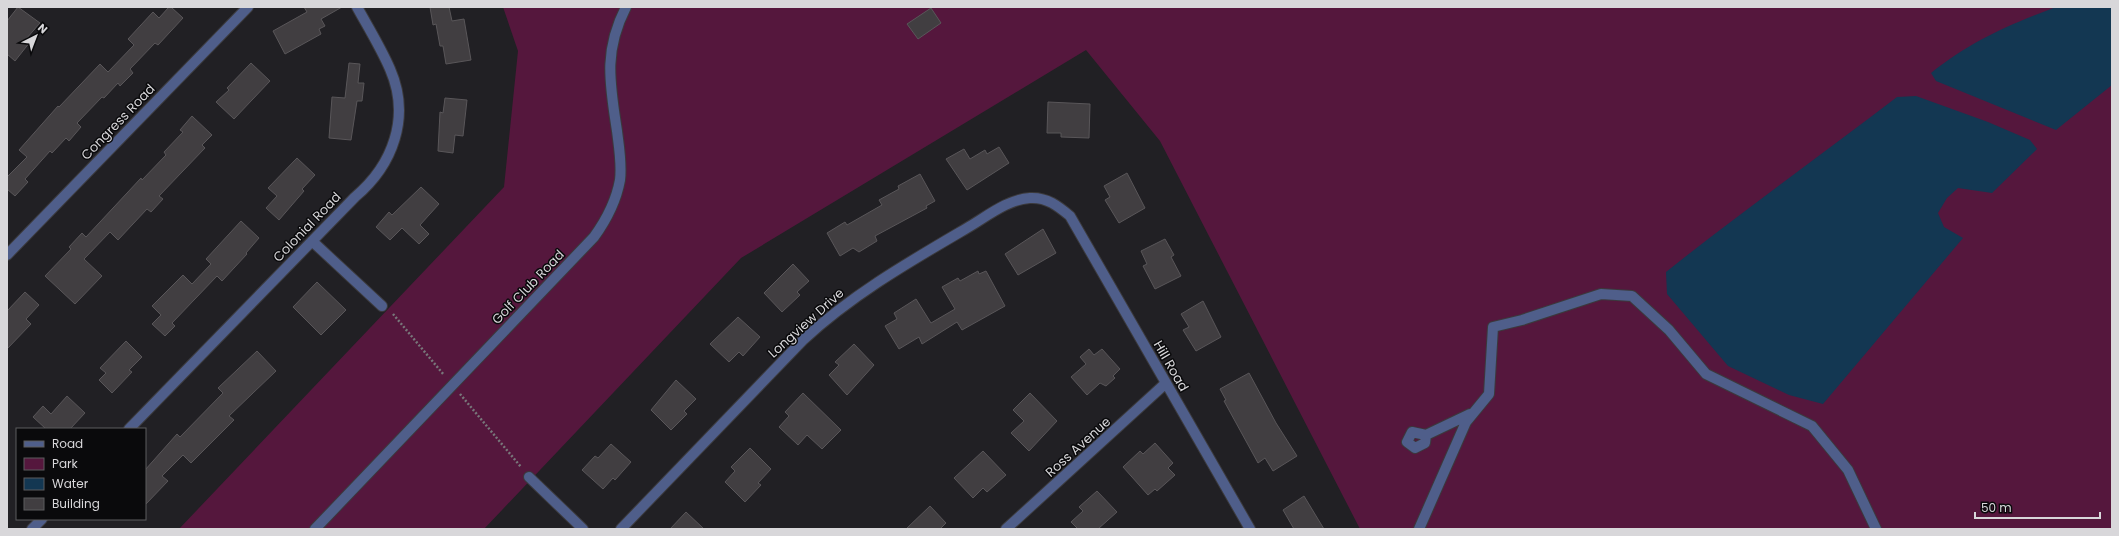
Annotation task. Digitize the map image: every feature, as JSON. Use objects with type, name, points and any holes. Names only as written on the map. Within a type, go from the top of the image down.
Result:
[{"type":"street","name":"Congress Road","points":[[7,255],[248,7]]},
{"type":"street","name":"Colonial Road","points":[[130,428],[312,241],[368,186],[381,170],[391,152],[397,131],[399,112],[397,91],[391,69],[357,7]]},
{"type":"street","name":"Golf Club Road","points":[[315,529],[594,237],[606,220],[615,200],[620,179],[621,160],[609,64],[612,41],[626,7]]},
{"type":"street","name":"Longview Drive","points":[[621,529],[802,340],[856,295],[942,241],[1018,200],[1031,198],[1044,200],[1058,205],[1070,216]]},
{"type":"street","name":"Hill Road","points":[[1070,216],[1250,529]]},
{"type":"street","points":[[312,241],[382,306]]},
{"type":"street","points":[[1419,529],[1466,422],[1489,394],[1493,327],[1522,320],[1600,294],[1632,296],[1669,330],[1706,374],[1812,426],[1848,470],[1876,529]]},
{"type":"street","name":"Ross Avenue","points":[[1006,529],[1166,383]]},
{"type":"street","points":[[1426,435],[1473,412]]},
{"type":"street","points":[[529,476],[583,529]]},
{"type":"street","points":[[32,529],[41,520]]},
{"type":"green space","points":[[503,7],[2112,7],[2112,529],[1360,529],[1160,141],[1086,50],[741,258],[484,529],[179,529],[504,187],[518,51]]},
{"type":"water","points":[[2056,7],[2112,7],[2112,85],[2056,130],[1936,81],[1931,73],[1961,52],[1990,35],[2022,20]]},
{"type":"water","points":[[1916,96],[1988,122],[2030,140],[2037,149],[1992,193],[1958,188],[1947,198],[1938,213],[1944,227],[1963,238],[1823,404],[1789,395],[1728,366],[1667,294],[1666,272],[1897,97]]},
{"type":"building","points":[[18,7],[40,23],[26,39],[30,42],[15,61],[7,54],[7,21]]},
{"type":"building","points":[[169,7],[171,7],[183,18],[158,45],[155,43],[130,69],[133,73],[120,86],[118,83],[77,123],[81,127],[69,141],[66,138],[52,153],[50,151],[25,179],[28,182],[15,196],[7,189],[7,177],[27,157],[19,150],[58,106],[59,107],[100,64],[108,72],[134,45],[128,39],[153,12],[159,18]]},
{"type":"building","points":[[304,7],[342,7],[321,19],[325,26],[319,29],[321,34],[285,54],[273,31],[307,12]]},
{"type":"building","points":[[430,7],[449,7],[452,21],[464,19],[471,60],[446,64],[443,46],[440,46],[436,24],[433,25]]},
{"type":"building","points":[[931,8],[941,23],[918,39],[907,24]]},
{"type":"building","points":[[251,63],[270,81],[234,119],[216,102],[229,90],[227,88]]},
{"type":"building","points":[[349,63],[360,64],[358,83],[364,83],[362,101],[357,101],[351,140],[329,138],[332,97],[345,98]]},
{"type":"building","points":[[445,98],[467,100],[463,136],[455,135],[453,153],[438,151],[440,112],[443,113]]},
{"type":"building","points":[[1048,102],[1090,104],[1089,138],[1061,137],[1061,133],[1047,133]]},
{"type":"building","points":[[192,116],[212,135],[202,145],[205,148],[159,196],[163,199],[151,212],[147,209],[118,240],[110,232],[84,259],[102,276],[75,304],[45,276],[71,249],[69,247],[82,233],[86,237],[141,178],[142,180],[166,155],[164,152],[183,132],[180,130]]},
{"type":"building","points":[[999,147],[1009,163],[967,190],[946,159],[964,149],[970,159],[985,150],[987,154]]},
{"type":"building","points":[[297,158],[315,175],[302,189],[304,191],[279,220],[266,208],[277,196],[268,188]]},
{"type":"building","points":[[1127,173],[1145,208],[1119,223],[1105,200],[1110,197],[1104,186]]},
{"type":"building","points":[[920,174],[935,201],[926,206],[927,208],[875,236],[877,241],[859,252],[853,248],[840,256],[827,233],[845,222],[847,225],[882,205],[879,200],[899,189],[898,186]]},
{"type":"building","points":[[421,187],[439,204],[420,225],[429,234],[419,244],[402,228],[390,240],[376,227],[389,212],[392,215]]},
{"type":"building","points":[[241,221],[259,238],[246,253],[247,254],[222,281],[217,276],[172,323],[175,326],[165,336],[152,324],[161,315],[152,306],[183,275],[192,284],[211,264],[206,259]]},
{"type":"building","points":[[1043,229],[1056,253],[1018,275],[1005,254]]},
{"type":"building","points":[[1165,239],[1174,255],[1171,257],[1181,276],[1155,289],[1143,266],[1147,264],[1141,251]]},
{"type":"building","points":[[793,264],[809,281],[797,292],[800,295],[782,312],[764,293]]},
{"type":"building","points":[[978,271],[979,274],[986,271],[1005,306],[962,330],[957,322],[922,344],[919,337],[899,349],[885,326],[897,319],[894,313],[916,299],[931,323],[955,309],[942,287],[958,278],[960,281]]},
{"type":"building","points":[[317,282],[346,310],[321,335],[293,307]]},
{"type":"building","points":[[25,292],[39,305],[26,319],[31,324],[7,349],[7,311]]},
{"type":"building","points":[[1203,301],[1221,337],[1196,351],[1183,330],[1189,327],[1181,314]]},
{"type":"building","points":[[738,317],[760,337],[743,356],[739,352],[729,362],[710,344]]},
{"type":"building","points":[[126,341],[142,357],[129,370],[132,372],[112,393],[99,380],[106,373],[100,368]]},
{"type":"building","points":[[854,344],[874,365],[847,395],[829,375],[839,365],[835,362]]},
{"type":"building","points":[[1089,349],[1094,355],[1102,349],[1120,369],[1113,376],[1115,378],[1106,386],[1100,383],[1087,395],[1071,377],[1086,364],[1080,357]]},
{"type":"building","points":[[257,351],[276,371],[229,416],[234,420],[191,463],[183,455],[162,476],[168,481],[146,504],[146,469],[177,434],[180,437],[223,393],[218,388]]},
{"type":"building","points":[[1249,373],[1276,423],[1297,456],[1273,471],[1265,458],[1258,463],[1224,401],[1226,400],[1220,389]]},
{"type":"building","points":[[676,380],[696,399],[684,411],[687,414],[671,430],[651,410]]},
{"type":"building","points":[[803,393],[841,430],[822,449],[807,435],[798,445],[779,427],[789,416],[785,412]]},
{"type":"building","points":[[1030,393],[1057,421],[1029,451],[1011,433],[1024,421],[1013,410]]},
{"type":"building","points":[[67,396],[85,413],[71,428],[45,428],[33,417],[43,406],[51,414]]},
{"type":"building","points":[[1155,443],[1173,463],[1168,468],[1175,475],[1157,491],[1155,489],[1148,495],[1123,467],[1140,451],[1143,454]]},
{"type":"building","points":[[611,444],[631,462],[615,480],[613,478],[603,489],[582,470],[595,456],[598,458]]},
{"type":"building","points":[[750,448],[771,469],[758,483],[761,485],[745,502],[725,482],[735,471],[731,467]]},
{"type":"building","points":[[983,451],[1006,475],[987,492],[983,488],[973,498],[954,478]]},
{"type":"building","points":[[1097,491],[1117,512],[1098,529],[1078,529],[1071,522],[1083,511],[1079,507]]},
{"type":"building","points":[[1304,496],[1324,529],[1294,529],[1283,510]]},
{"type":"building","points":[[930,506],[946,523],[940,529],[906,529]]},
{"type":"building","points":[[686,512],[704,529],[670,529]]}]
